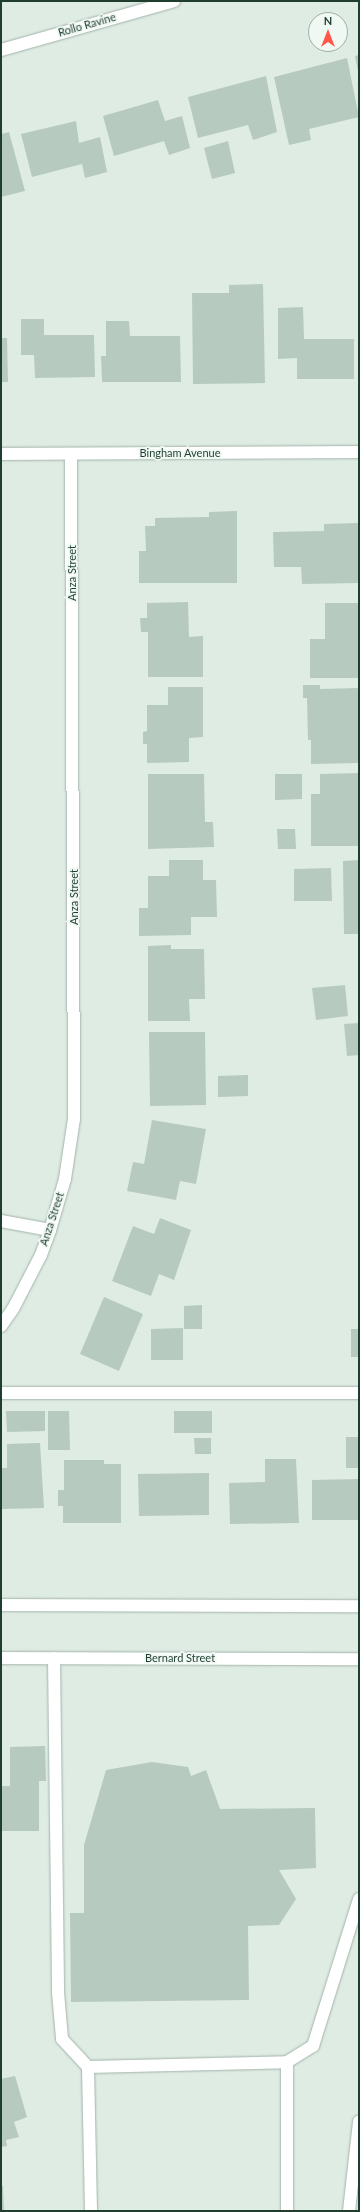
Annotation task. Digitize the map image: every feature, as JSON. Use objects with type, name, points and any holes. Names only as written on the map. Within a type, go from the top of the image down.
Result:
[{"type":"street","name":"Rollo Ravine","points":[[1,50],[174,1]]},
{"type":"street","name":"Bingham Avenue","points":[[1,454],[359,452]]},
{"type":"street","name":"Anza Street","points":[[1,1326],[24,1288],[50,1230],[65,1179],[74,1119],[71,454]]},
{"type":"street","points":[[1,1221],[50,1230]]},
{"type":"street","points":[[1,1393],[359,1393]]},
{"type":"street","points":[[1,1605],[359,1606]]},
{"type":"street","name":"Bernard Street","points":[[1,1658],[359,1659]]},
{"type":"street","points":[[54,1658],[58,1992],[62,2039],[88,2067],[91,2211]]},
{"type":"street","points":[[88,2067],[287,2062],[313,2046],[359,1899]]},
{"type":"street","points":[[287,2062],[287,2211]]},
{"type":"street","points":[[350,2211],[359,2122]]},
{"type":"building","points":[[359,55],[359,71],[358,71],[355,56]]},
{"type":"building","points":[[347,58],[359,117],[309,129],[311,140],[289,145],[274,77]]},
{"type":"building","points":[[266,76],[277,132],[253,140],[248,125],[198,138],[188,97]]},
{"type":"building","points":[[158,100],[165,121],[182,116],[190,148],[169,155],[164,141],[114,156],[103,116]]},
{"type":"building","points":[[76,121],[79,143],[100,137],[107,172],[85,178],[82,164],[32,177],[21,134]]},
{"type":"building","points":[[9,132],[25,191],[1,197],[1,134]]},
{"type":"building","points":[[228,141],[235,173],[212,179],[204,148]]},
{"type":"building","points":[[263,284],[265,383],[193,384],[192,293],[229,293],[229,285]]},
{"type":"building","points":[[303,307],[304,339],[354,339],[354,379],[297,379],[297,358],[278,359],[278,308]]},
{"type":"building","points":[[21,319],[44,319],[44,335],[94,335],[95,377],[35,378],[34,355],[21,355]]},
{"type":"building","points":[[106,321],[129,321],[130,336],[180,336],[181,382],[102,382],[101,356],[106,356]]},
{"type":"building","points":[[1,338],[7,338],[8,382],[1,382]]},
{"type":"building","points":[[237,511],[237,583],[139,583],[139,551],[146,551],[145,526],[155,526],[155,518],[209,517],[209,512]]},
{"type":"building","points":[[359,523],[359,583],[302,584],[301,567],[274,567],[273,532],[324,531],[324,524]]},
{"type":"building","points":[[188,602],[189,637],[203,636],[203,677],[148,677],[148,632],[141,632],[140,618],[147,618],[147,603]]},
{"type":"building","points":[[325,603],[359,603],[359,678],[310,678],[310,639],[325,639]]},
{"type":"building","points":[[303,685],[320,685],[320,689],[359,688],[359,763],[311,764],[311,740],[308,740],[307,698],[303,698]]},
{"type":"building","points":[[168,687],[203,687],[203,737],[189,738],[189,762],[147,763],[147,744],[143,744],[143,732],[147,731],[147,705],[168,705]]},
{"type":"building","points":[[359,773],[359,846],[311,846],[311,794],[320,794],[320,774]]},
{"type":"building","points":[[148,774],[204,774],[205,822],[213,822],[214,847],[148,849]]},
{"type":"building","points":[[275,774],[302,774],[302,799],[275,800]]},
{"type":"building","points":[[277,829],[295,829],[296,849],[278,849]]},
{"type":"building","points":[[169,860],[203,860],[203,880],[216,880],[217,917],[191,917],[191,935],[139,936],[139,908],[148,908],[148,876],[169,876]]},
{"type":"building","points":[[359,860],[359,934],[344,934],[343,861]]},
{"type":"building","points":[[331,868],[332,901],[294,901],[294,869]]},
{"type":"building","points":[[171,945],[171,949],[204,949],[205,999],[189,999],[190,1021],[148,1021],[148,946]]},
{"type":"building","points":[[345,985],[348,1016],[316,1020],[312,988]]},
{"type":"building","points":[[359,1023],[359,1055],[347,1056],[344,1024]]},
{"type":"building","points":[[149,1032],[205,1032],[206,1105],[150,1106]]},
{"type":"building","points":[[248,1075],[248,1096],[218,1097],[218,1076]]},
{"type":"building","points":[[152,1120],[206,1129],[196,1184],[180,1181],[176,1200],[127,1191],[133,1162],[144,1164]]},
{"type":"building","points":[[160,1218],[191,1230],[174,1280],[159,1274],[151,1296],[112,1281],[133,1226],[154,1234]]},
{"type":"building","points":[[104,1297],[143,1314],[119,1371],[80,1354]]},
{"type":"building","points":[[202,1305],[202,1329],[184,1329],[184,1306]]},
{"type":"building","points":[[183,1328],[183,1360],[151,1360],[151,1329]]},
{"type":"building","points":[[351,1329],[359,1329],[359,1357],[351,1357]]},
{"type":"building","points":[[6,1411],[45,1411],[45,1431],[7,1432]]},
{"type":"building","points":[[48,1411],[69,1411],[70,1450],[48,1450]]},
{"type":"building","points":[[174,1411],[212,1411],[212,1433],[174,1433]]},
{"type":"building","points":[[346,1437],[359,1437],[359,1468],[346,1468]]},
{"type":"building","points":[[194,1438],[211,1438],[211,1454],[195,1454]]},
{"type":"building","points":[[40,1443],[44,1508],[1,1509],[1,1468],[7,1468],[7,1444]]},
{"type":"building","points":[[265,1459],[296,1459],[299,1523],[230,1524],[229,1483],[265,1482]]},
{"type":"building","points":[[64,1460],[104,1460],[104,1464],[121,1464],[121,1523],[63,1523],[63,1506],[58,1506],[58,1490],[64,1490]]},
{"type":"building","points":[[209,1473],[209,1515],[139,1516],[138,1474]]},
{"type":"building","points":[[359,1479],[359,1520],[312,1520],[312,1480]]},
{"type":"building","points":[[45,1746],[46,1781],[39,1781],[39,1831],[1,1831],[1,1786],[10,1786],[10,1747]]},
{"type":"building","points":[[152,1762],[188,1767],[191,1776],[206,1770],[220,1809],[315,1808],[316,1868],[279,1870],[296,1899],[279,1925],[248,1926],[249,2000],[71,2002],[70,1913],[84,1913],[84,1845],[106,1770]]},
{"type":"building","points":[[15,2076],[27,2117],[14,2122],[19,2137],[6,2140],[7,2146],[1,2147],[1,2079]]},
{"type":"building","points":[[1,2186],[3,2186],[4,2211],[1,2211]]}]
